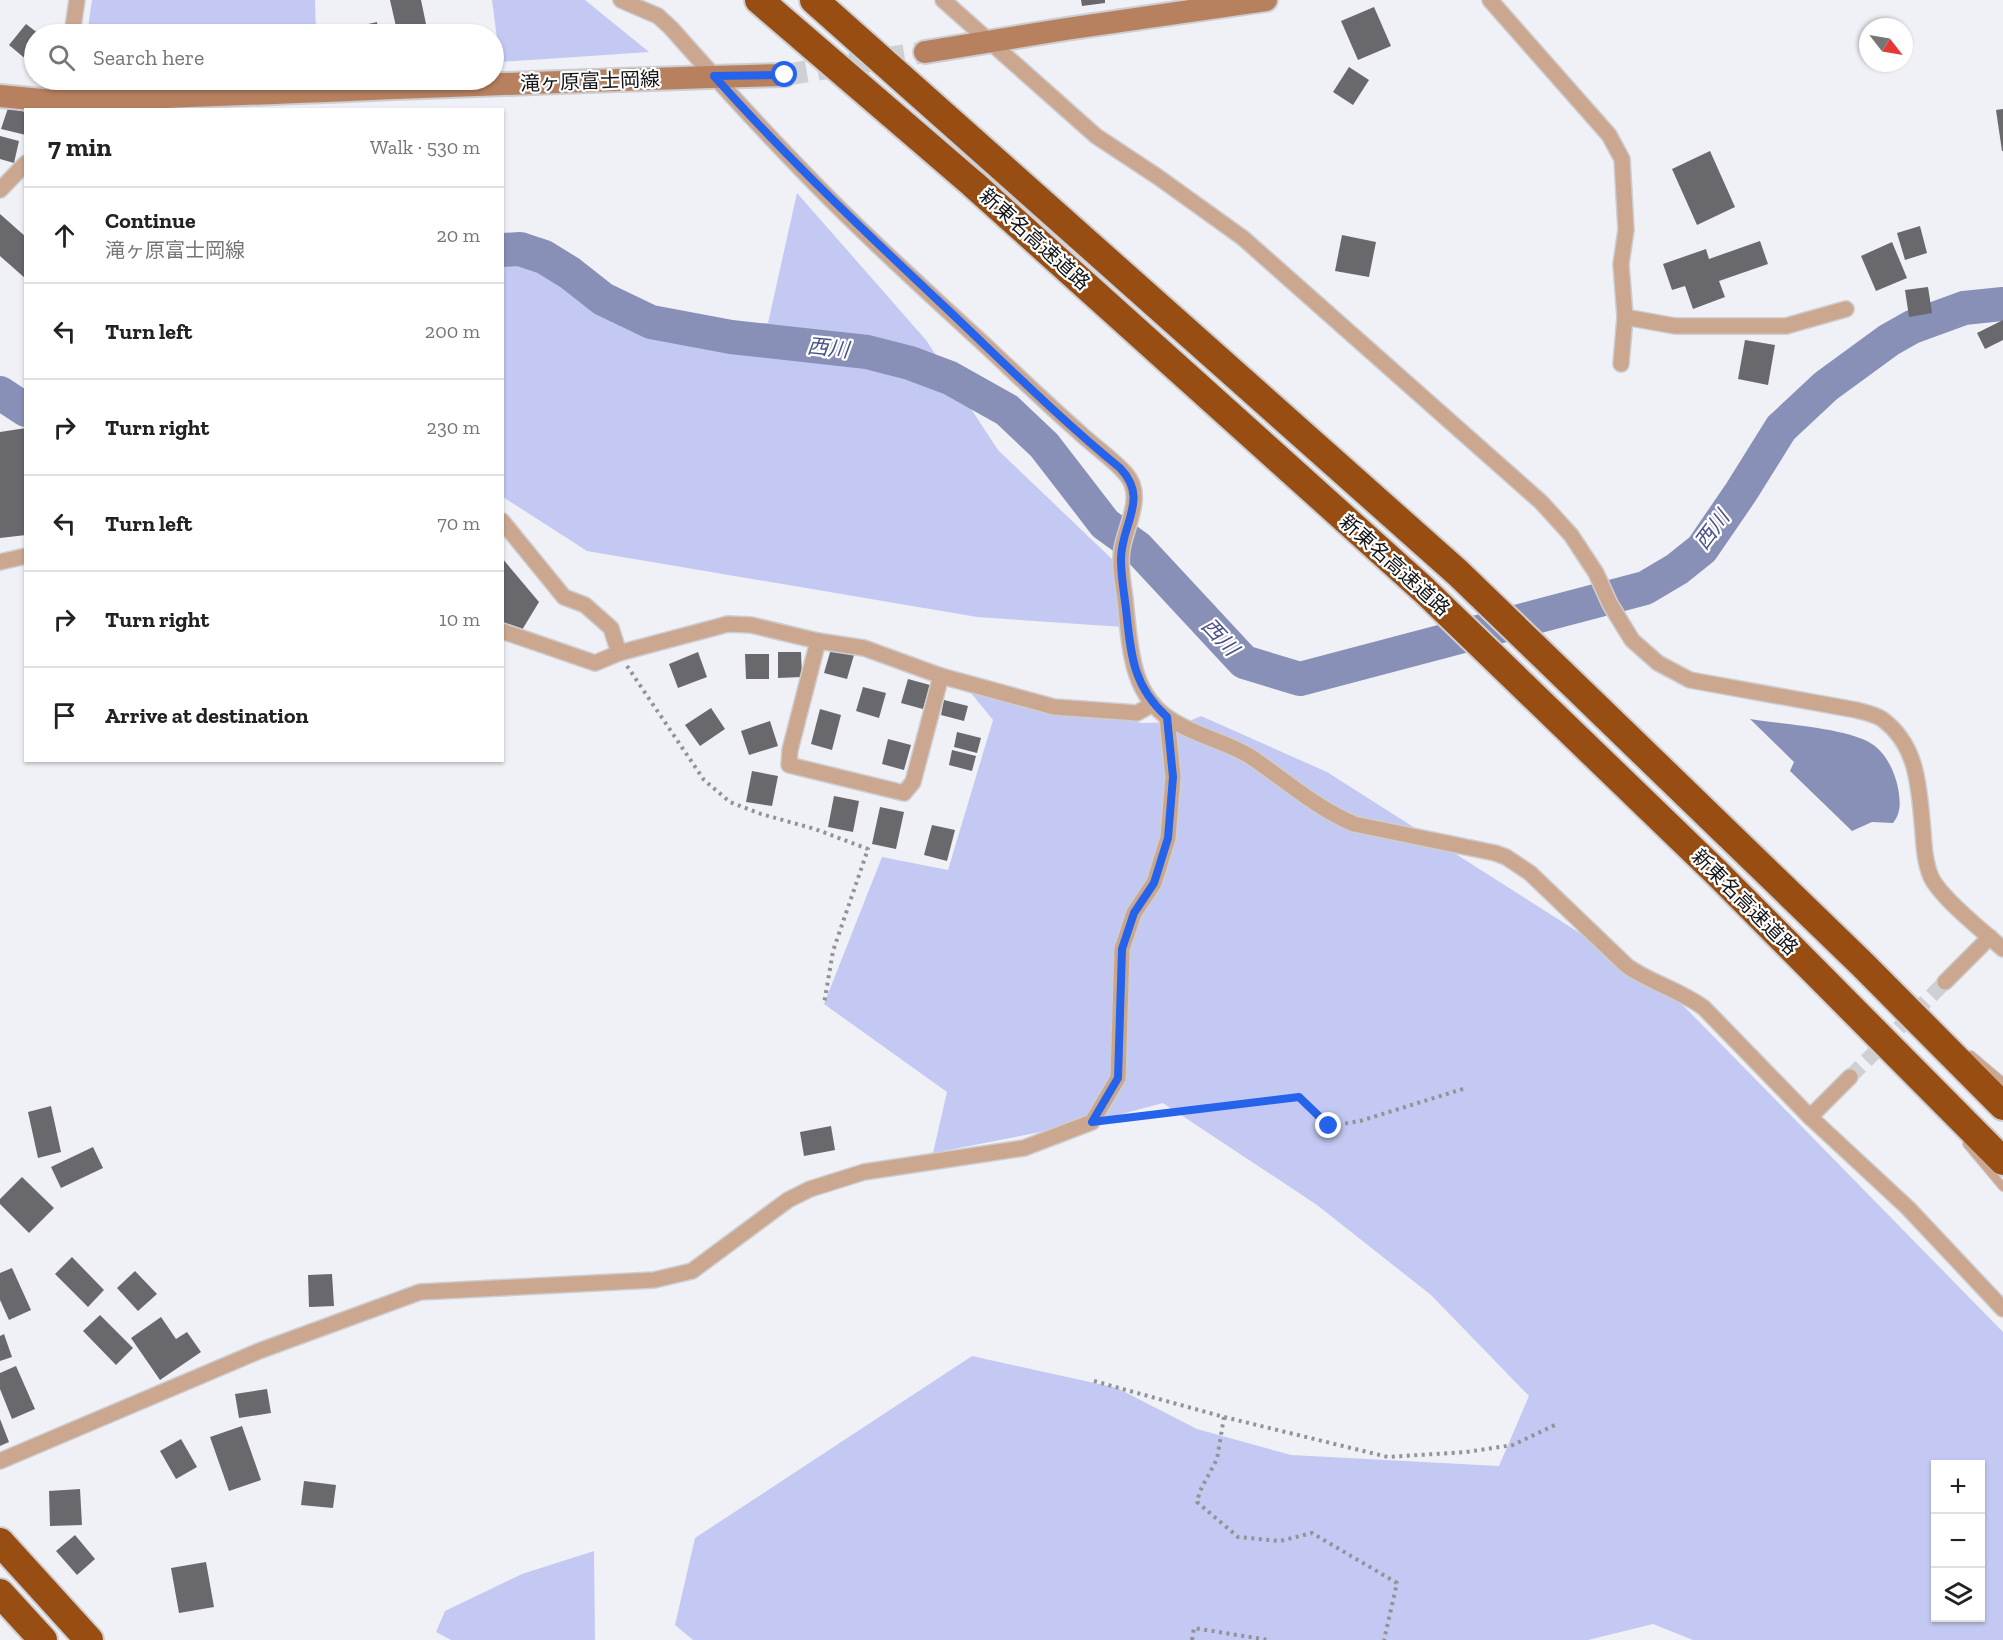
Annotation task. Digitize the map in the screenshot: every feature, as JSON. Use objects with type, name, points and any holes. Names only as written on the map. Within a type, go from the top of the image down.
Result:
[{"type":"highway","name":"新東名高速道路","points":[[759,0],[973,184],[1424,590],[1718,874],[2003,1161]]},
{"type":"highway","name":"新東名高速道路","points":[[814,0],[1458,573],[1862,964],[2003,1106]]},
{"type":"highway","points":[[0,1542],[89,1640]]},
{"type":"highway","points":[[0,1593],[43,1640]]},
{"type":"main road","points":[[925,52],[1266,0]]},
{"type":"main road","name":"滝ヶ原富士岡線","points":[[504,84],[785,75]]},
{"type":"main road","name":"滝ヶ原富士岡線","points":[[0,96],[50,105],[389,90]]},
{"type":"street","points":[[73,24],[77,0]]},
{"type":"street","points":[[621,0],[658,16],[671,28],[838,207],[1128,477],[1135,495],[1121,558],[1131,657],[1144,692],[1153,704],[1181,726],[1237,749],[1325,810],[1346,821],[1495,853],[1518,864],[1627,966],[1650,981],[1691,998],[1704,1008],[1810,1117],[1885,1185],[2003,1309]]},
{"type":"street","points":[[943,0],[1096,136],[1243,238],[1541,502],[1570,535],[1596,573],[1610,604],[1632,640],[1658,663],[1690,680],[1856,710],[1880,718],[1897,733],[1912,755],[1919,780],[1925,856],[1932,879],[1952,903],[2003,949]]},
{"type":"street","points":[[1490,0],[1609,135],[1622,159],[1626,230],[1621,264],[1625,317],[1621,363]]},
{"type":"street","points":[[50,105],[55,90]]},
{"type":"street","points":[[0,190],[24,165]]},
{"type":"street","points":[[1625,317],[1675,326],[1786,326],[1846,309]]},
{"type":"street","points":[[504,522],[564,597],[585,605],[611,628],[619,653]]},
{"type":"street","points":[[0,562],[24,556]]},
{"type":"street","points":[[504,633],[595,663],[619,653],[728,624],[751,625],[818,641],[864,648],[941,676],[1054,707],[1137,713],[1153,704]]},
{"type":"street","points":[[818,641],[790,750],[789,765],[904,793],[913,782],[941,676]]},
{"type":"street","points":[[0,1461],[259,1351],[420,1292],[654,1280],[692,1271],[788,1200],[810,1189],[864,1172],[1024,1148],[1092,1122],[1118,1078],[1122,949],[1134,913],[1154,883],[1168,838],[1173,777],[1167,717]]},
{"type":"street","points":[[1945,982],[1990,937]]},
{"type":"street","points":[[1810,1117],[1850,1077]]},
{"type":"lane","points":[[1862,964],[1933,1023]]},
{"type":"lane","points":[[1867,1024],[1935,1106]]},
{"type":"lane","points":[[1968,1052],[2003,1082]]},
{"type":"lane","points":[[1958,1133],[2003,1187]]},
{"type":"path","points":[[619,653],[704,780],[730,802],[761,814],[815,829],[868,849],[832,951],[824,1004]]},
{"type":"path","points":[[1092,1122],[1299,1097],[1329,1126],[1360,1121],[1466,1088]]},
{"type":"path","points":[[1094,1382],[1388,1457],[1466,1452],[1513,1445],[1555,1425]]},
{"type":"path","points":[[1224,1417],[1217,1459],[1200,1491],[1197,1502],[1238,1537],[1280,1541],[1312,1533],[1396,1583],[1384,1640]]},
{"type":"path","points":[[1192,1640],[1194,1628],[1268,1640]]},
{"type":"shaded area","points":[[92,0],[315,0],[316,24],[88,24]]},
{"type":"shaded area","points":[[492,0],[585,0],[649,52],[504,62],[504,24],[495,24]]},
{"type":"shaded area","points":[[797,193],[926,340],[998,450],[1114,561],[1123,627],[977,617],[587,551],[504,498],[504,257],[520,249],[651,322],[768,323]]},
{"type":"shaded area","points":[[962,682],[1142,723],[1187,722],[1201,716],[1327,772],[1666,988],[2003,1332],[2003,1640],[1693,1640],[1653,1624],[1588,1640],[693,1640],[675,1625],[695,1538],[972,1356],[1117,1388],[1197,1429],[1291,1455],[1499,1466],[1529,1396],[1431,1295],[1317,1205],[1163,1103],[1092,1122],[933,1153],[947,1092],[824,1004],[882,857],[948,870],[993,720]]},
{"type":"shaded area","points":[[1750,719],[1831,730],[1872,744],[1886,758],[1897,782],[1900,806],[1893,823],[1872,822],[1852,831],[1790,771],[1794,762]]},
{"type":"shaded area","points":[[594,1551],[595,1640],[451,1640],[436,1632],[445,1611],[522,1574]]},
{"type":"building","points":[[390,0],[421,0],[426,24],[395,24]]},
{"type":"building","points":[[1081,0],[1105,0],[1105,3],[1082,6]]},
{"type":"building","points":[[1374,7],[1391,46],[1358,60],[1341,21]]},
{"type":"building","points":[[24,26],[24,58],[9,45]]},
{"type":"building","points":[[1349,67],[1369,80],[1353,105],[1333,92]]},
{"type":"building","points":[[8,108],[24,112],[24,135],[1,129]]},
{"type":"building","points":[[2003,109],[2003,151],[2002,151],[1996,110]]},
{"type":"building","points":[[0,136],[19,141],[14,163],[0,159]]},
{"type":"building","points":[[1710,151],[1735,207],[1697,225],[1672,169]]},
{"type":"building","points":[[0,214],[24,235],[24,277],[0,256]]},
{"type":"building","points":[[1920,226],[1927,253],[1905,260],[1897,233]]},
{"type":"building","points":[[1342,235],[1376,242],[1369,277],[1335,271]]},
{"type":"building","points":[[1760,241],[1768,264],[1719,281],[1725,297],[1693,309],[1685,286],[1672,290],[1663,264],[1706,249],[1709,259]]},
{"type":"building","points":[[1892,242],[1907,278],[1876,291],[1861,256]]},
{"type":"building","points":[[1928,287],[1932,313],[1909,317],[1905,290]]},
{"type":"building","points":[[2003,320],[2003,340],[1985,349],[1977,333]]},
{"type":"building","points":[[1745,340],[1775,345],[1768,385],[1738,379]]},
{"type":"building","points":[[24,428],[24,535],[0,538],[0,432]]},
{"type":"building","points":[[504,560],[539,602],[522,630],[504,624]]},
{"type":"building","points":[[831,649],[854,655],[847,679],[824,673]]},
{"type":"building","points":[[698,652],[707,677],[678,688],[669,664]]},
{"type":"building","points":[[778,652],[801,652],[802,677],[778,678]]},
{"type":"building","points":[[745,654],[769,654],[769,679],[746,679]]},
{"type":"building","points":[[908,679],[930,685],[923,709],[901,703]]},
{"type":"building","points":[[863,687],[886,693],[879,718],[856,711]]},
{"type":"building","points":[[944,700],[968,706],[964,721],[941,715]]},
{"type":"building","points":[[711,708],[725,729],[700,746],[685,725]]},
{"type":"building","points":[[820,709],[841,715],[832,750],[811,744]]},
{"type":"building","points":[[770,721],[778,746],[749,755],[741,731]]},
{"type":"building","points":[[957,732],[981,738],[977,753],[954,747]]},
{"type":"building","points":[[888,739],[911,745],[904,770],[882,764]]},
{"type":"building","points":[[952,750],[976,756],[972,771],[949,765]]},
{"type":"building","points":[[752,771],[778,776],[772,806],[746,802]]},
{"type":"building","points":[[834,796],[859,801],[853,832],[828,827]]},
{"type":"building","points":[[880,807],[904,812],[896,849],[872,844]]},
{"type":"building","points":[[932,825],[955,830],[947,861],[924,855]]},
{"type":"building","points":[[51,1106],[61,1152],[38,1158],[28,1112]]},
{"type":"building","points":[[831,1126],[835,1150],[804,1156],[800,1132]]},
{"type":"building","points":[[93,1147],[103,1168],[61,1188],[51,1167]]},
{"type":"building","points":[[22,1177],[54,1208],[29,1233],[0,1204],[0,1199]]},
{"type":"building","points":[[72,1257],[104,1290],[88,1307],[55,1274]]},
{"type":"building","points":[[12,1268],[31,1310],[9,1320],[0,1300],[0,1273]]},
{"type":"building","points":[[135,1271],[157,1294],[138,1311],[117,1288]]},
{"type":"building","points":[[332,1274],[334,1306],[309,1307],[308,1275]]},
{"type":"building","points":[[100,1315],[133,1348],[116,1365],[83,1331]]},
{"type":"building","points":[[161,1317],[176,1339],[187,1332],[201,1352],[160,1380],[131,1338]]},
{"type":"building","points":[[4,1334],[12,1357],[0,1361],[0,1336]]},
{"type":"building","points":[[16,1366],[35,1409],[12,1419],[0,1389],[0,1373]]},
{"type":"building","points":[[267,1389],[271,1413],[239,1418],[235,1394]]},
{"type":"building","points":[[0,1419],[9,1442],[0,1446]]},
{"type":"building","points":[[242,1426],[261,1480],[229,1491],[210,1437]]},
{"type":"building","points":[[181,1439],[197,1467],[176,1479],[160,1451]]},
{"type":"building","points":[[304,1481],[336,1485],[333,1508],[301,1505]]},
{"type":"building","points":[[80,1489],[82,1525],[50,1526],[49,1491]]},
{"type":"building","points":[[75,1535],[95,1559],[77,1575],[56,1551]]},
{"type":"building","points":[[206,1562],[214,1607],[179,1613],[171,1568]]},
{"type":"waterway","name":"西川","points":[[504,250],[520,249],[544,257],[570,273],[603,299],[651,322],[731,337],[867,352],[910,363],[950,378],[1007,410],[1044,445],[1105,524],[1138,548],[1244,662],[1300,679],[1645,588],[1677,569],[1702,549],[1781,428],[1826,386],[1889,340],[1912,327],[1964,308],[2003,304]]},
{"type":"waterway","name":"西川","points":[[0,393],[24,409]]},
{"type":"tunnel","points":[[785,75],[925,52]]},
{"type":"tunnel","points":[[1850,1077],[1945,982]]},
{"type":"route","points":[[785,75],[714,76],[838,207],[1080,434],[1120,468],[1133,486],[1134,505],[1122,546],[1121,558],[1131,657],[1144,692],[1167,717],[1173,777],[1168,838],[1154,883],[1134,913],[1122,949],[1118,1078],[1092,1122],[1299,1097],[1329,1126]]}]
